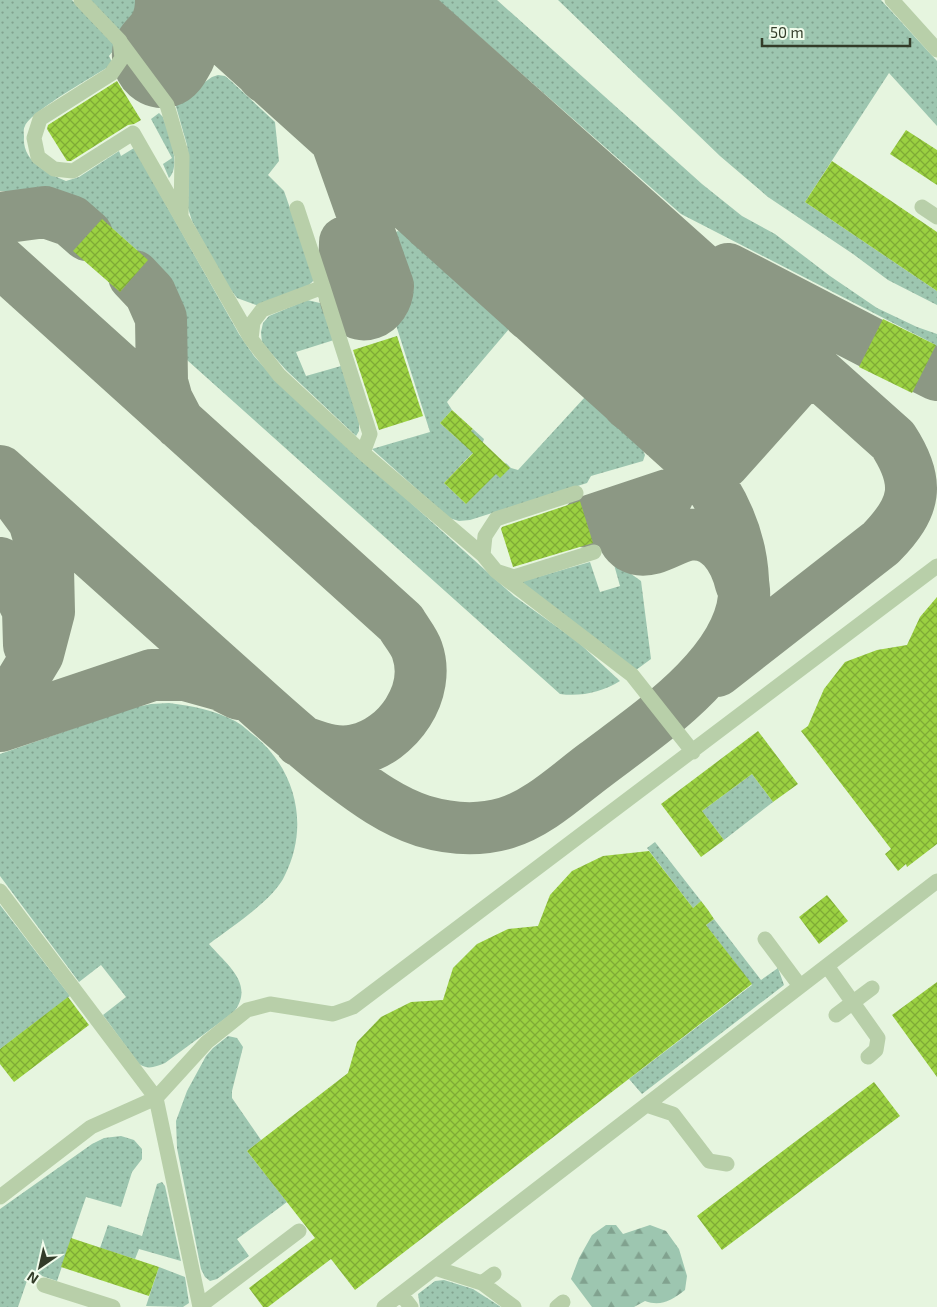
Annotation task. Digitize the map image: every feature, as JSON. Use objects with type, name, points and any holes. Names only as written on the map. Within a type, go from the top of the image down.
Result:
[{"type":"lane","points":[[81,0],[120,41],[167,106],[182,156],[181,216]]},
{"type":"lane","points":[[892,0],[937,50]]},
{"type":"lane","points":[[120,41],[122,58],[111,74],[40,119],[34,138],[38,157],[54,169],[73,171],[133,133],[251,339],[279,375],[363,453],[483,555],[496,571],[632,675],[693,752]]},
{"type":"lane","points":[[922,207],[937,217]]},
{"type":"lane","points":[[297,208],[370,434],[363,453]]},
{"type":"lane","points":[[251,339],[253,322],[262,310],[323,287]]},
{"type":"lane","points":[[483,555],[485,536],[496,519],[576,493]]},
{"type":"lane","points":[[496,571],[514,577],[594,552]]},
{"type":"lane","points":[[0,1197],[91,1127],[156,1098],[207,1042],[247,1010],[270,1004],[333,1014],[353,1006],[693,752],[937,566]]},
{"type":"lane","points":[[384,1307],[937,880]]},
{"type":"lane","points":[[0,892],[156,1098],[200,1306],[299,1231]]},
{"type":"lane","points":[[765,939],[800,986]]},
{"type":"lane","points":[[827,966],[878,1038],[876,1050],[868,1057]]},
{"type":"lane","points":[[836,1015],[872,988]]},
{"type":"lane","points":[[646,1105],[673,1114],[709,1161],[726,1164]]},
{"type":"lane","points":[[676,1118],[694,1121]]},
{"type":"lane","points":[[435,1268],[488,1279],[514,1307]]},
{"type":"lane","points":[[44,1285],[113,1307]]},
{"type":"lane","points":[[401,1294],[411,1307]]},
{"type":"green space","points":[[0,0],[72,0],[116,47],[109,56],[113,64],[79,84],[30,119],[24,127],[24,145],[31,159],[44,170],[66,181],[79,177],[119,151],[121,156],[134,148],[239,334],[254,356],[280,385],[514,596],[578,642],[620,681],[591,693],[576,695],[560,694],[187,360],[182,309],[176,292],[166,277],[148,260],[85,204],[72,197],[58,192],[0,191]]},
{"type":"green space","points":[[90,0],[140,0],[142,3],[123,35]]},
{"type":"green space","points":[[438,0],[497,0],[702,184],[742,216],[775,234],[830,276],[877,308],[917,327],[937,334],[937,353],[933,351],[936,345],[681,214]]},
{"type":"green space","points":[[558,0],[881,0],[937,61],[937,126],[889,73],[805,202],[937,291],[937,305],[888,280],[768,197],[720,156]]},
{"type":"green space","points":[[218,75],[225,76],[275,122],[279,161],[268,175],[284,191],[314,277],[309,285],[259,306],[237,298],[225,282],[192,221],[188,208],[189,159],[175,103],[212,77]]},
{"type":"green space","points":[[159,113],[163,117],[173,148],[174,165],[173,172],[169,178],[163,164],[172,158],[151,119]]},
{"type":"green space","points":[[398,231],[406,234],[509,329],[447,402],[452,410],[440,423],[461,442],[473,429],[484,439],[444,483],[466,504],[506,463],[511,468],[518,470],[585,397],[642,448],[645,455],[643,461],[591,476],[587,483],[470,520],[459,521],[449,518],[372,449],[430,432],[396,325],[407,312],[407,305],[387,245],[390,236]]},
{"type":"green space","points":[[307,300],[320,303],[334,340],[296,352],[306,376],[341,366],[359,422],[359,431],[356,436],[286,370],[262,343],[261,332],[263,323],[269,316]]},
{"type":"green space","points":[[613,561],[641,581],[651,659],[636,670],[520,582],[590,562],[600,592],[620,586]]},
{"type":"green space","points":[[169,703],[203,709],[227,717],[256,737],[270,751],[290,783],[297,819],[296,838],[292,857],[285,875],[272,894],[209,944],[230,967],[240,984],[240,1002],[234,1012],[165,1063],[149,1067],[139,1064],[103,1015],[126,997],[101,965],[79,982],[0,876],[0,754],[132,708]]},
{"type":"green space","points":[[752,774],[773,802],[724,840],[702,811]]},
{"type":"green space","points":[[655,842],[701,901],[693,908],[647,848]]},
{"type":"green space","points":[[0,905],[70,996],[0,1049]]},
{"type":"green space","points":[[714,919],[761,980],[778,968],[784,985],[642,1094],[629,1079],[752,985],[706,925]]},
{"type":"green space","points":[[228,1036],[237,1038],[243,1047],[232,1098],[261,1140],[247,1151],[287,1202],[237,1239],[249,1256],[217,1279],[210,1281],[205,1277],[201,1269],[177,1148],[176,1121],[187,1091],[206,1056]]},
{"type":"green space","points":[[121,1136],[134,1140],[142,1149],[142,1159],[132,1172],[121,1207],[86,1197],[57,1281],[30,1272],[18,1307],[0,1307],[0,1209],[92,1144],[104,1138]]},
{"type":"green space","points":[[162,1182],[165,1186],[181,1261],[139,1249],[135,1259],[100,1248],[108,1225],[142,1236],[157,1184]]},
{"type":"green space","points":[[606,1225],[616,1225],[623,1234],[650,1225],[666,1231],[679,1249],[687,1276],[685,1290],[661,1303],[645,1301],[634,1307],[592,1307],[571,1279],[579,1258],[592,1235]]},
{"type":"green space","points":[[159,1267],[185,1277],[189,1303],[183,1307],[146,1306]]},
{"type":"green space","points":[[444,1280],[473,1289],[501,1307],[420,1307],[418,1294],[435,1281]]},
{"type":"building","points":[[117,81],[141,120],[128,125],[71,161],[67,161],[47,129],[48,125]]},
{"type":"building","points":[[906,130],[937,150],[937,185],[890,154]]},
{"type":"building","points":[[832,161],[937,232],[937,291],[805,202]]},
{"type":"building","points":[[102,219],[148,260],[120,292],[73,251]]},
{"type":"building","points":[[883,319],[936,345],[912,393],[859,367]]},
{"type":"building","points":[[397,336],[423,416],[379,430],[353,350]]},
{"type":"building","points":[[452,410],[510,468],[500,478],[496,474],[466,504],[444,483],[473,453],[440,423]]},
{"type":"building","points":[[580,501],[593,543],[513,567],[502,527]]},
{"type":"building","points":[[937,597],[937,844],[907,867],[906,864],[898,871],[885,854],[891,849],[801,731],[808,726],[824,689],[845,662],[877,650],[907,645],[920,617]]},
{"type":"building","points":[[758,731],[798,784],[773,802],[752,774],[702,811],[724,840],[701,857],[661,804]]},
{"type":"building","points":[[649,851],[693,908],[701,901],[708,910],[714,919],[706,925],[752,984],[355,1290],[331,1259],[268,1307],[263,1307],[249,1288],[315,1238],[247,1151],[348,1073],[357,1042],[381,1017],[411,1002],[443,1000],[453,968],[477,944],[508,929],[538,926],[550,895],[572,871],[603,856]]},
{"type":"building","points":[[827,895],[848,921],[819,944],[799,917]]},
{"type":"building","points":[[937,982],[937,1077],[892,1015]]},
{"type":"building","points":[[68,997],[89,1025],[14,1082],[0,1064],[0,1049]]},
{"type":"building","points":[[874,1082],[900,1116],[722,1250],[697,1216]]},
{"type":"building","points":[[71,1238],[159,1267],[149,1296],[61,1267]]},
{"type":"taxiway","points":[[161,0],[160,14],[156,23],[140,45],[138,60],[141,69],[152,79],[166,82],[173,80],[178,75],[189,58]]},
{"type":"taxiway","points":[[0,471],[311,749],[350,780],[380,800],[412,817],[433,824],[464,828],[496,826],[530,813],[542,806],[639,732],[686,693],[707,671],[725,647],[738,623],[744,595],[741,563],[734,532],[722,504],[695,463],[181,0]]},
{"type":"taxiway","points":[[245,0],[229,17],[225,31],[226,37],[233,46],[238,50],[250,52],[267,42],[304,0]]},
{"type":"taxiway","points":[[258,58],[261,72],[269,80],[281,81],[294,77],[364,0]]},
{"type":"taxiway","points":[[291,95],[298,105],[306,110],[316,110],[327,106],[399,27],[403,14],[398,0]]},
{"type":"taxiway","points":[[400,0],[893,440],[902,455],[908,469],[911,494],[908,506],[893,530],[881,543],[717,671]]},
{"type":"taxiway","points":[[324,115],[327,129],[335,137],[347,140],[361,136],[436,50],[438,42],[432,29],[419,21],[410,21]]},
{"type":"taxiway","points":[[358,154],[360,160],[373,169],[378,170],[394,166],[465,87],[470,75],[469,64],[462,56],[450,51]]},
{"type":"taxiway","points":[[390,174],[392,188],[401,197],[413,200],[427,196],[502,110],[500,92],[488,81],[476,81]]},
{"type":"taxiway","points":[[424,214],[429,224],[438,229],[449,229],[459,225],[535,140],[536,130],[533,122],[527,115],[518,110]]},
{"type":"taxiway","points":[[456,234],[458,248],[467,256],[479,259],[493,255],[568,169],[568,157],[563,146],[553,140],[540,141]]},
{"type":"taxiway","points":[[338,145],[388,286],[382,304],[377,310],[370,313],[357,313],[346,300],[343,279],[345,242]]},
{"type":"taxiway","points":[[489,266],[489,273],[492,279],[501,286],[513,288],[525,285],[597,206],[602,194],[599,181],[589,171],[575,170]]},
{"type":"taxiway","points":[[522,303],[528,313],[537,318],[553,317],[558,314],[634,229],[635,220],[632,211],[626,204],[618,200]]},
{"type":"taxiway","points":[[0,218],[45,212],[71,221],[87,235]]},
{"type":"taxiway","points":[[556,323],[558,337],[566,346],[578,348],[591,344],[663,265],[668,252],[666,242],[659,234],[653,231],[646,228],[640,230]]},
{"type":"taxiway","points":[[589,353],[591,367],[600,376],[612,378],[625,374],[701,288],[700,273],[694,265],[680,257],[675,259]]},
{"type":"taxiway","points":[[0,261],[401,623],[412,640],[417,650],[420,682],[408,712],[398,725],[371,745],[356,750],[341,752],[327,750],[300,741]]},
{"type":"taxiway","points":[[728,269],[871,343]]},
{"type":"taxiway","points":[[134,276],[150,293],[161,318],[162,382],[167,400],[179,423]]},
{"type":"taxiway","points":[[623,395],[629,404],[638,409],[647,409],[658,405],[729,326],[734,314],[733,303],[727,294],[716,289]]},
{"type":"taxiway","points":[[655,413],[657,427],[666,436],[678,438],[691,434],[763,354],[767,347],[767,334],[762,326],[755,320],[741,319]]},
{"type":"taxiway","points":[[690,437],[689,453],[696,464],[709,468],[724,463],[800,378],[801,372],[797,358],[785,348],[779,346],[772,349]]},
{"type":"taxiway","points":[[925,369],[937,375]]},
{"type":"taxiway","points":[[587,522],[668,495],[636,507],[624,518],[621,525],[622,534],[629,545],[643,550],[688,535],[708,537],[724,548],[730,556],[741,584]]},
{"type":"taxiway","points":[[0,708],[18,687],[38,654],[49,612],[48,568],[34,521],[17,498]]},
{"type":"taxiway","points":[[0,563],[11,576],[28,610],[29,645]]},
{"type":"taxiway","points":[[0,726],[152,675],[185,675],[221,685],[239,694]]}]
